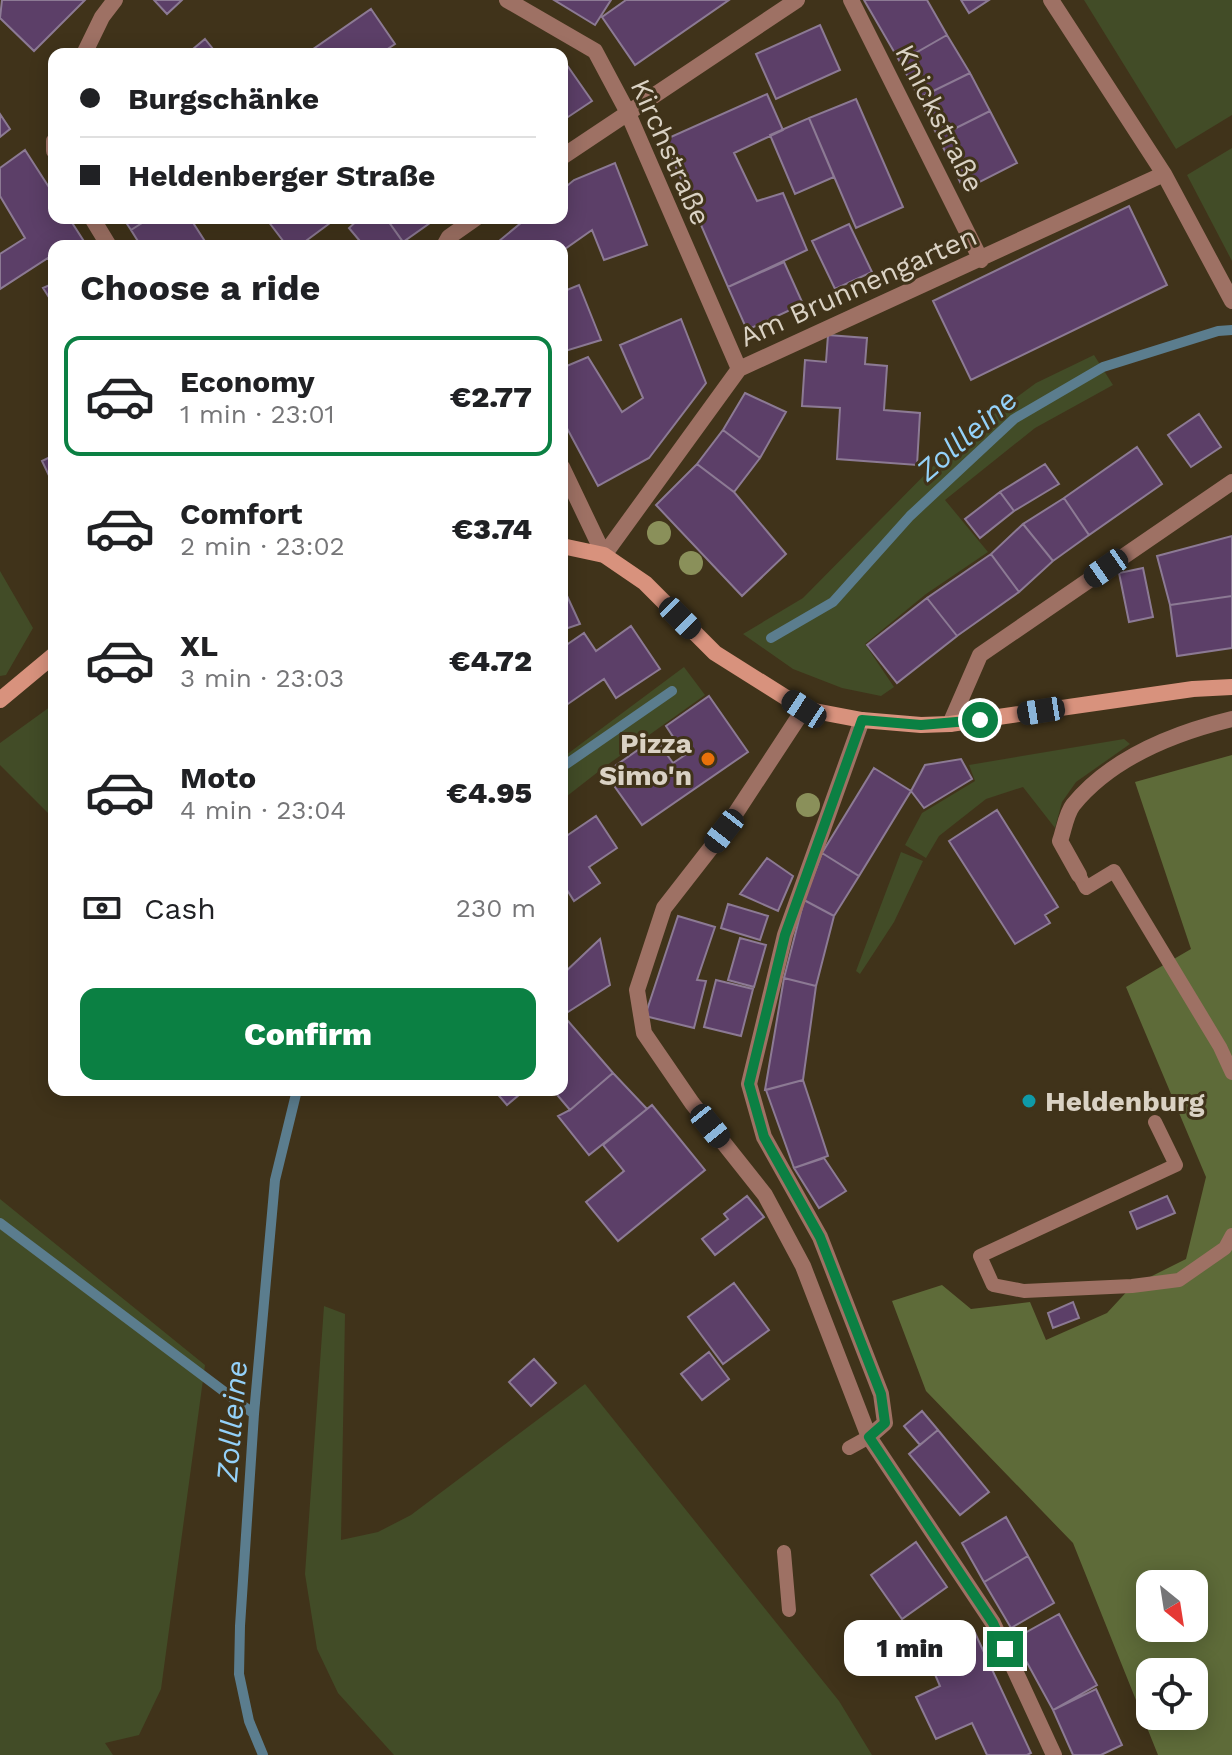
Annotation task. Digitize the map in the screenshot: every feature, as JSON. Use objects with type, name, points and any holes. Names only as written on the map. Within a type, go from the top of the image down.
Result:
[{"type":"street","points":[[87,48],[102,17],[115,0]]},
{"type":"street","name":"Kirchstraße","points":[[507,0],[595,51],[627,111],[739,369]]},
{"type":"street","points":[[568,153],[797,0]]},
{"type":"street","name":"Knickstraße","points":[[851,0],[981,260]]},
{"type":"street","points":[[1051,0],[1164,174],[1232,301]]},
{"type":"street","name":"Am Brunnengarten","points":[[604,555],[739,369],[1164,174]]},
{"type":"street","points":[[447,240],[467,224]]},
{"type":"street","points":[[568,480],[604,555]]},
{"type":"street","points":[[950,724],[980,655],[1232,482]]},
{"type":"street","points":[[568,547],[604,555],[645,583],[715,653],[804,709],[862,720],[950,724],[1193,689],[1232,687]]},
{"type":"street","points":[[0,700],[48,660]]},
{"type":"street","points":[[804,709],[724,831],[664,908],[637,990],[644,1033],[692,1103],[765,1195],[803,1266],[869,1437],[993,1623],[1054,1755]]},
{"type":"street","points":[[1079,875],[1060,841],[1071,808],[1102,776],[1165,739],[1232,719]]},
{"type":"street","points":[[862,720],[785,935],[749,1084],[764,1137],[820,1237],[881,1394],[885,1423],[869,1437]]},
{"type":"lane","points":[[1079,875],[1086,888],[1114,871],[1220,1047],[1232,1073]]},
{"type":"lane","points":[[1155,1122],[1176,1165],[980,1256],[993,1285],[1024,1291],[1132,1286],[1179,1280],[1225,1248],[1232,1235]]},
{"type":"lane","points":[[849,1448],[869,1437]]},
{"type":"lane","points":[[784,1552],[789,1610]]},
{"type":"green space","points":[[1084,0],[1232,0],[1232,115],[1176,149]]},
{"type":"green space","points":[[1232,148],[1232,261],[1187,175]]},
{"type":"green space","points":[[1094,355],[1113,385],[1035,428],[945,500],[988,552],[926,594],[865,644],[894,687],[881,696],[842,688],[793,669],[743,634],[803,598],[958,441],[1036,383]]},
{"type":"green space","points":[[0,571],[33,628],[6,675],[0,676]]},
{"type":"green space","points":[[684,667],[705,695],[568,795],[568,754]]},
{"type":"green space","points":[[48,708],[48,813],[0,765],[0,743]]},
{"type":"green space","points":[[1124,739],[1130,744],[1076,782],[1062,802],[1055,828],[1023,787],[986,799],[939,836],[926,858],[905,845],[922,813],[975,781],[969,765]]},
{"type":"green space","points":[[1232,755],[1232,1755],[1158,1755],[1148,1730],[1208,1730],[1208,1658],[1136,1658],[1136,1700],[1073,1543],[926,1391],[892,1301],[942,1285],[971,1309],[1030,1302],[1046,1340],[1107,1313],[1132,1286],[1186,1259],[1206,1177],[1126,987],[1191,949],[1135,782]]},
{"type":"green space","points":[[901,852],[923,861],[894,922],[860,974],[856,971]]},
{"type":"green space","points":[[0,1199],[205,1365],[161,1689],[139,1735],[105,1743],[113,1755],[0,1755]]},
{"type":"green space","points":[[324,1306],[345,1314],[341,1540],[378,1532],[411,1515],[585,1384],[839,1701],[872,1755],[394,1755],[338,1693],[317,1649],[305,1574]]},
{"type":"building","points":[[2,0],[85,0],[34,51],[0,18]]},
{"type":"building","points":[[154,0],[182,0],[167,14]]},
{"type":"building","points":[[554,0],[611,0],[595,25]]},
{"type":"building","points":[[626,0],[729,0],[635,65],[602,17]]},
{"type":"building","points":[[864,0],[927,0],[947,35],[900,62]]},
{"type":"building","points":[[961,0],[989,0],[969,13]]},
{"type":"building","points":[[371,9],[395,44],[389,48],[315,48]]},
{"type":"building","points":[[820,25],[840,70],[776,99],[756,54]]},
{"type":"building","points":[[947,35],[970,73],[919,98],[900,62]]},
{"type":"building","points":[[205,39],[212,48],[194,48]]},
{"type":"building","points":[[568,67],[592,101],[568,117]]},
{"type":"building","points":[[970,73],[990,111],[938,137],[919,98]]},
{"type":"building","points":[[767,94],[783,130],[734,153],[757,201],[783,193],[807,250],[728,287],[664,140]]},
{"type":"building","points":[[856,99],[903,207],[856,228],[809,118]]},
{"type":"building","points":[[990,111],[1017,163],[964,190],[938,137]]},
{"type":"building","points":[[0,114],[10,129],[0,137]]},
{"type":"building","points":[[809,118],[834,177],[795,194],[770,135]]},
{"type":"building","points":[[25,150],[48,186],[48,224],[73,224],[83,240],[48,240],[48,258],[0,289],[0,254],[25,238],[0,196],[0,168]]},
{"type":"building","points":[[615,163],[647,245],[604,260],[592,230],[568,247],[568,240],[500,240],[520,224],[568,224],[568,185]]},
{"type":"building","points":[[1129,206],[1167,285],[971,380],[933,301]]},
{"type":"building","points":[[127,224],[140,224],[131,230]]},
{"type":"building","points":[[140,224],[194,224],[204,240],[137,240],[131,230]]},
{"type":"building","points":[[270,224],[329,224],[307,240],[282,240]]},
{"type":"building","points":[[353,224],[390,224],[402,240],[359,240],[349,228]]},
{"type":"building","points":[[390,224],[428,224],[406,240],[402,240]]},
{"type":"building","points":[[849,224],[872,272],[835,289],[812,241]]},
{"type":"building","points":[[784,262],[803,304],[747,330],[728,287]]},
{"type":"building","points":[[579,285],[601,340],[568,350],[568,290]]},
{"type":"building","points":[[681,319],[706,383],[649,458],[598,486],[568,430],[568,365],[588,357],[622,412],[643,398],[620,345]]},
{"type":"building","points":[[828,335],[867,338],[865,364],[887,366],[884,410],[920,413],[917,465],[837,459],[840,408],[802,406],[805,360],[826,362]]},
{"type":"building","points":[[745,393],[786,412],[760,458],[723,430]]},
{"type":"building","points":[[1199,414],[1221,447],[1191,467],[1168,435]]},
{"type":"building","points":[[723,430],[760,458],[734,492],[697,464]]},
{"type":"building","points":[[1137,447],[1162,484],[1089,535],[1064,498]]},
{"type":"building","points":[[48,458],[48,474],[42,461]]},
{"type":"building","points":[[697,464],[734,492],[786,554],[742,596],[656,505]]},
{"type":"building","points":[[1045,464],[1059,484],[1014,511],[1000,492]]},
{"type":"building","points":[[1000,492],[1014,511],[980,538],[965,519]]},
{"type":"building","points":[[1064,498],[1089,535],[1053,561],[1023,524]]},
{"type":"building","points":[[1023,524],[1053,561],[1019,592],[991,554]]},
{"type":"building","points":[[1232,536],[1232,596],[1170,605],[1157,556]]},
{"type":"building","points":[[991,554],[1019,592],[957,636],[927,598]]},
{"type":"building","points":[[1143,568],[1153,617],[1129,622],[1119,573]]},
{"type":"building","points":[[1232,596],[1232,648],[1177,656],[1170,605]]},
{"type":"building","points":[[568,598],[580,624],[568,628]]},
{"type":"building","points":[[927,598],[957,636],[897,683],[867,645]]},
{"type":"building","points":[[631,626],[660,669],[616,698],[604,679],[568,704],[568,644],[584,633],[596,651]]},
{"type":"building","name":"Pizza Simo'n","points":[[709,696],[748,752],[642,825],[605,773],[655,738],[673,763],[685,755],[666,726]]},
{"type":"building","points":[[961,759],[972,779],[924,808],[911,791],[925,765]]},
{"type":"building","points":[[874,768],[911,791],[859,876],[822,853]]},
{"type":"building","points":[[997,810],[1058,907],[1045,915],[1050,923],[1015,944],[949,841]]},
{"type":"building","points":[[596,816],[617,848],[589,867],[600,883],[574,901],[568,892],[568,835]]},
{"type":"building","points":[[822,853],[859,876],[834,916],[804,900]]},
{"type":"building","points":[[767,858],[793,876],[778,911],[740,894]]},
{"type":"building","points":[[804,900],[834,916],[816,986],[784,978]]},
{"type":"building","points":[[728,904],[768,916],[760,940],[721,928]]},
{"type":"building","points":[[678,916],[715,927],[697,980],[706,981],[694,1028],[645,1016]]},
{"type":"building","points":[[740,938],[766,945],[754,987],[728,980]]},
{"type":"building","points":[[600,939],[610,985],[568,1012],[568,969]]},
{"type":"building","points":[[784,978],[816,986],[803,1080],[765,1090]]},
{"type":"building","points":[[716,980],[753,989],[741,1036],[704,1027]]},
{"type":"building","points":[[568,1021],[613,1073],[570,1110],[558,1096],[568,1096]]},
{"type":"building","points":[[613,1073],[647,1109],[589,1155],[558,1116],[570,1110]]},
{"type":"building","points":[[803,1080],[828,1156],[794,1168],[766,1090]]},
{"type":"building","points":[[499,1096],[518,1096],[507,1105]]},
{"type":"building","points":[[652,1105],[705,1170],[618,1241],[586,1202],[624,1171],[603,1145]]},
{"type":"building","points":[[824,1158],[846,1191],[819,1208],[794,1168]]},
{"type":"building","points":[[747,1196],[764,1217],[715,1255],[702,1239],[728,1219],[724,1214]]},
{"type":"building","points":[[1167,1196],[1175,1213],[1137,1229],[1130,1212]]},
{"type":"building","points":[[734,1283],[769,1330],[723,1364],[688,1317]]},
{"type":"building","points":[[1073,1302],[1079,1318],[1053,1328],[1048,1313]]},
{"type":"building","points":[[709,1352],[729,1379],[702,1400],[681,1374]]},
{"type":"building","points":[[534,1359],[556,1383],[531,1406],[509,1382]]},
{"type":"building","points":[[922,1411],[938,1430],[920,1445],[904,1426]]},
{"type":"building","points":[[938,1430],[989,1492],[960,1515],[909,1454]]},
{"type":"building","points":[[1006,1517],[1028,1556],[984,1582],[962,1543]]},
{"type":"building","points":[[916,1542],[947,1587],[902,1619],[871,1575]]},
{"type":"building","points":[[1028,1556],[1054,1603],[1011,1628],[984,1582]]},
{"type":"building","points":[[1059,1614],[1097,1685],[1053,1710],[1014,1639]]},
{"type":"building","points":[[975,1633],[1031,1753],[1027,1755],[987,1755],[972,1723],[936,1739],[916,1697],[940,1686],[927,1656]]},
{"type":"building","points":[[1096,1689],[1122,1745],[1101,1755],[1073,1755],[1053,1710]]},
{"type":"waterway","name":"Zollleine","points":[[771,638],[833,602],[910,516],[1014,419],[1103,367],[1218,331],[1232,330]]},
{"type":"waterway","name":"Zollleine","points":[[568,763],[672,691]]},
{"type":"waterway","name":"Zollleine","points":[[263,1755],[249,1721],[239,1674],[240,1626],[254,1414],[275,1180],[296,1096]]},
{"type":"waterway","points":[[0,1223],[254,1414]]},
{"type":"place","name":"Pizza Simo'n","points":[[708,759]]},
{"type":"place","name":"Heldenburg","points":[[1029,1101]]},
{"type":"route","points":[[980,720],[921,725],[862,720],[785,935],[749,1084],[764,1137],[820,1237],[881,1394],[885,1423],[869,1437],[993,1623],[1005,1649]]}]
